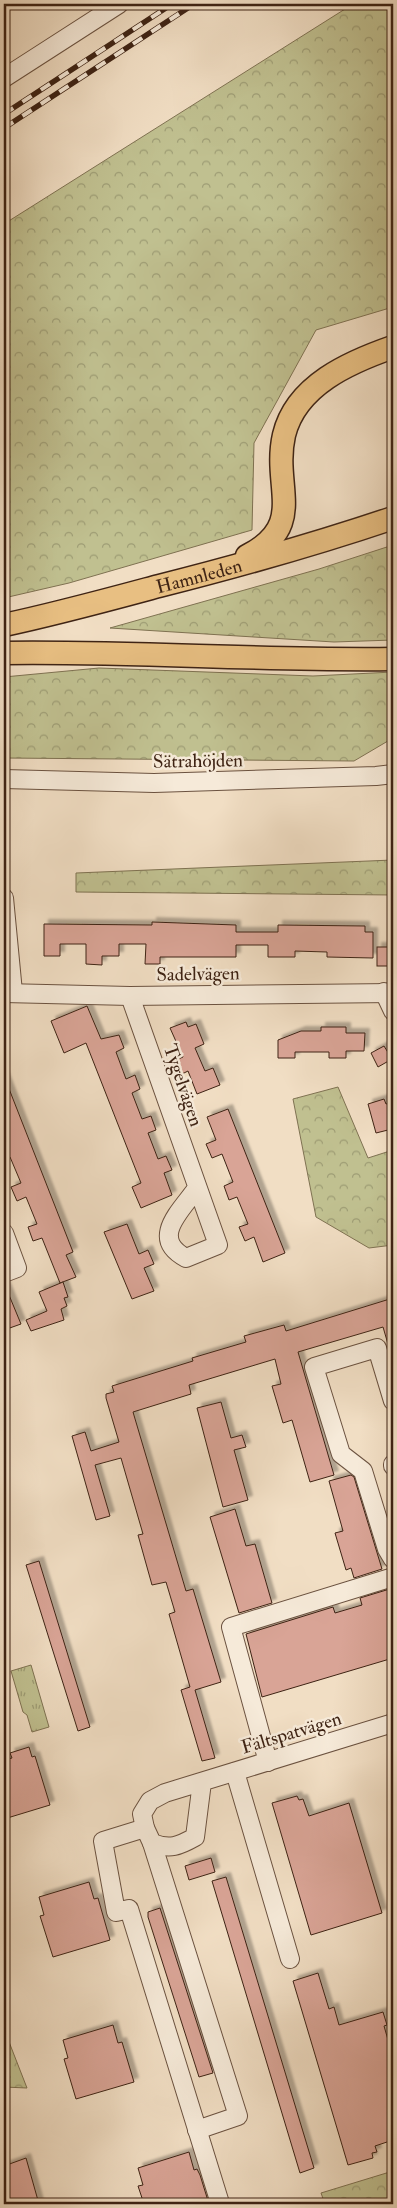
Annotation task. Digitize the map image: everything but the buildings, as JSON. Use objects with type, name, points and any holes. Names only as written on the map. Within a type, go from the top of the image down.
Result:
[{"type":"main road","points":[[214,572],[263,548],[281,526],[284,514],[282,451],[285,434],[300,404],[324,380],[339,370],[393,347]]},
{"type":"main road","name":"Hamnleden","points":[[4,624],[47,615],[214,572],[339,536],[393,518]]},
{"type":"main road","points":[[4,653],[100,652],[339,660],[393,659]]},
{"type":"street","points":[[4,78],[119,4]]},
{"type":"street","name":"Sätrahöjden","points":[[4,779],[154,783],[393,774]]},
{"type":"street","name":"Sadelvägen","points":[[4,898],[9,992],[130,996],[389,993],[393,1011]]},
{"type":"street","name":"Tygelvägen","points":[[130,996],[197,1188]]},
{"type":"street","points":[[4,1233],[17,1268],[4,1274]]},
{"type":"street","points":[[393,1401],[377,1348],[314,1367],[340,1454],[363,1470],[387,1549],[393,1559]]},
{"type":"street","points":[[268,1762],[231,1627],[393,1577]]},
{"type":"street","name":"Fältspatvägen","points":[[148,1836],[142,1814],[150,1801],[165,1792],[393,1723]]},
{"type":"street","points":[[235,1772],[290,1959]]},
{"type":"street","points":[[202,1782],[195,1837],[182,1844],[164,1848],[148,1836],[103,1841],[116,1912],[129,1909],[219,2200]]},
{"type":"street","points":[[148,1836],[238,2116],[197,2130]]},
{"type":"green space","points":[[353,4],[393,4],[393,307],[316,330],[254,443],[252,530],[69,583],[4,598],[4,224]]},
{"type":"green space","points":[[393,545],[393,640],[334,642],[110,628],[319,569]]},
{"type":"green space","points":[[99,668],[313,676],[393,672],[393,738],[354,761],[4,758],[4,677]]},
{"type":"green space","points":[[393,860],[393,895],[76,892],[76,873]]},
{"type":"green space","points":[[338,1087],[368,1158],[393,1150],[393,1245],[369,1248],[316,1217],[293,1099]]},
{"type":"green space","points":[[31,1665],[49,1727],[32,1732],[27,1715],[23,1712],[11,1671]]},
{"type":"green space","points":[[4,2029],[27,2088],[4,2087]]},
{"type":"green space","points":[[393,2171],[393,2204],[325,2204],[321,2193]]},
{"type":"railway","points":[[4,114],[172,4]]},
{"type":"railway","points":[[4,128],[194,4]]}]
